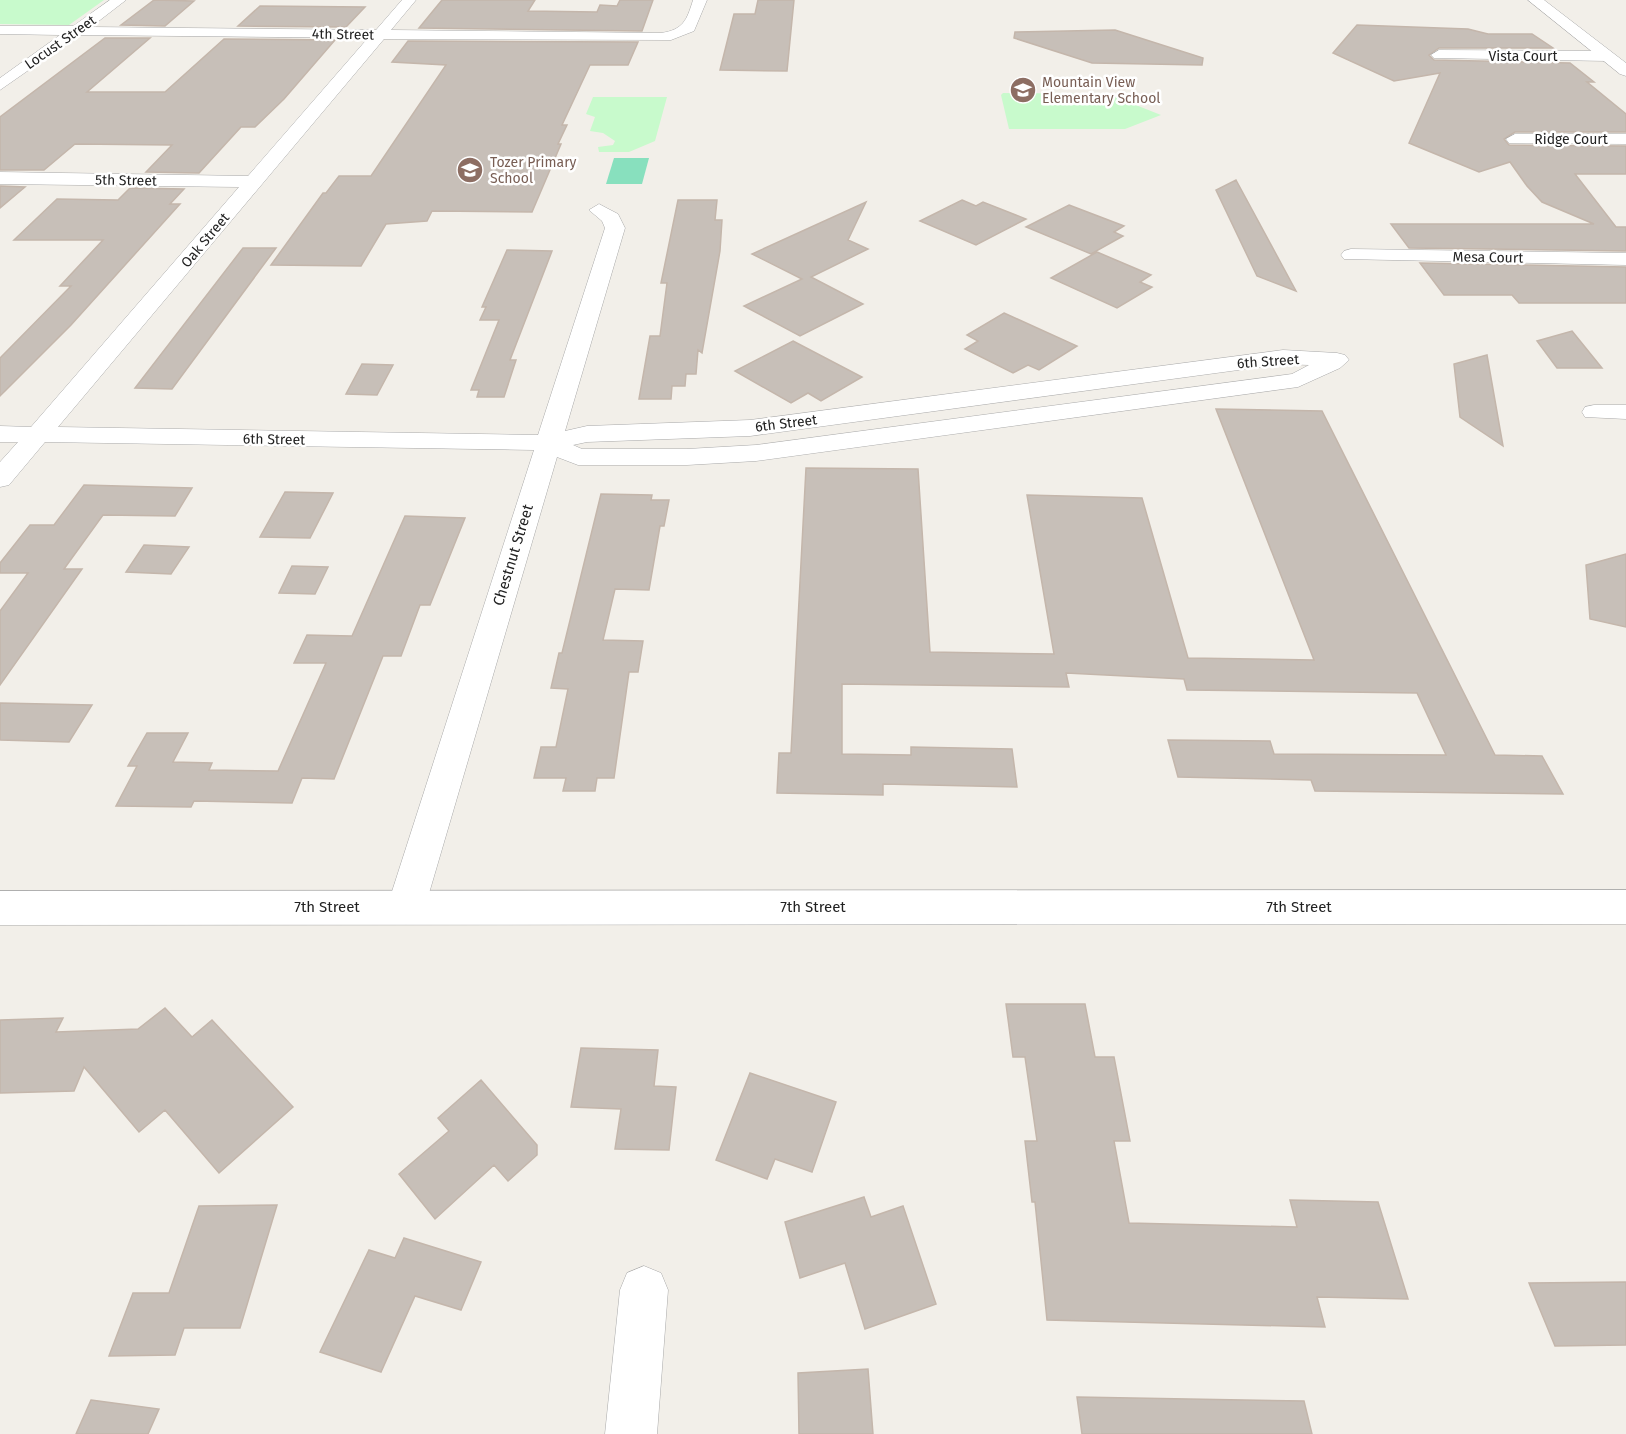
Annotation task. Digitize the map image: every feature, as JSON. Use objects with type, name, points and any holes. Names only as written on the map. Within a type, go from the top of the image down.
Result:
[{"type":"street","name":"Locust Street","points":[[0,85],[119,0]]},
{"type":"street","name":"Oak Street","points":[[0,479],[409,0]]},
{"type":"street","name":"4th Street","points":[[0,30],[661,37],[685,34],[691,28],[700,0]]},
{"type":"street","points":[[1535,0],[1626,71]]},
{"type":"street","name":"Vista Court","points":[[1439,55],[1608,56]]},
{"type":"street","name":"Ridge Court","points":[[1515,138],[1626,139]]},
{"type":"street","name":"5th Street","points":[[0,178],[252,182]]},
{"type":"street","name":"Chestnut Street","points":[[406,907],[615,228],[611,218],[599,210]]},
{"type":"street","name":"Mesa Court","points":[[1351,255],[1626,259]]},
{"type":"street","name":"6th Street","points":[[0,434],[547,443],[587,434],[735,429],[1283,357],[1336,360],[1298,380],[756,453],[687,457],[578,457],[547,443]]},
{"type":"street","points":[[1594,412],[1626,412]]},
{"type":"street","name":"7th Street","points":[[0,908],[1626,907]]},
{"type":"street","points":[[631,1434],[644,1290]]},
{"type":"green space","points":[[0,0],[104,0],[69,25],[0,24]]},
{"type":"green space","points":[[1003,93],[1108,94],[1161,115],[1125,129],[1009,129],[1001,95]]},
{"type":"green space","points":[[593,97],[667,97],[655,141],[629,152],[599,152],[598,147],[613,145],[615,141],[603,133],[590,131],[595,117],[586,114]]},
{"type":"green space","points":[[614,158],[649,158],[642,184],[606,184]]},
{"type":"building","points":[[154,0],[194,1],[165,26],[121,25]]},
{"type":"building","points":[[442,0],[535,0],[528,11],[597,12],[600,5],[617,6],[620,0],[653,0],[642,31],[419,28]]},
{"type":"building","points":[[758,0],[794,0],[787,71],[720,70],[734,14],[755,14]]},
{"type":"building","points":[[260,6],[365,7],[346,27],[238,26]]},
{"type":"building","points":[[1357,25],[1468,29],[1488,34],[1532,34],[1553,48],[1439,48],[1429,55],[1434,60],[1570,63],[1594,82],[1587,82],[1626,114],[1626,132],[1515,132],[1504,139],[1509,145],[1626,146],[1626,174],[1575,174],[1616,227],[1626,227],[1626,251],[1409,248],[1391,224],[1594,224],[1542,202],[1510,162],[1479,172],[1409,143],[1440,73],[1394,81],[1333,53]]},
{"type":"building","points":[[1115,30],[1203,58],[1202,65],[1092,63],[1014,38],[1015,32]]},
{"type":"building","points":[[105,38],[150,38],[87,92],[165,92],[224,39],[335,40],[284,99],[255,127],[241,127],[199,173],[146,172],[172,145],[75,144],[44,170],[0,170],[0,117]]},
{"type":"building","points":[[408,41],[638,42],[628,65],[590,65],[562,125],[567,125],[558,144],[561,144],[532,212],[432,211],[427,221],[386,224],[361,266],[271,265],[323,193],[326,193],[339,176],[371,176],[446,65],[392,62]]},
{"type":"building","points":[[1236,180],[1296,291],[1257,276],[1216,190]]},
{"type":"building","points":[[0,186],[25,187],[0,208]]},
{"type":"building","points":[[130,188],[184,189],[170,204],[180,204],[71,325],[0,396],[0,358],[71,286],[60,286],[103,240],[14,240],[57,199],[118,200]]},
{"type":"building","points":[[678,200],[717,200],[715,220],[722,220],[720,251],[702,353],[698,350],[696,374],[686,374],[685,386],[672,386],[671,399],[639,399],[650,336],[660,336],[667,283],[661,283]]},
{"type":"building","points":[[962,200],[976,206],[983,202],[1026,219],[976,245],[920,221]]},
{"type":"building","points":[[866,202],[848,240],[868,249],[811,277],[863,304],[800,336],[744,306],[802,279],[752,254]]},
{"type":"building","points":[[1069,205],[1124,226],[1114,232],[1123,236],[1091,254],[1026,227]]},
{"type":"building","points":[[243,248],[276,248],[172,389],[135,388]]},
{"type":"building","points":[[507,250],[552,251],[510,360],[516,360],[504,397],[477,397],[479,390],[471,390],[499,320],[480,320],[486,307],[482,307]]},
{"type":"building","points":[[1097,252],[1151,275],[1140,282],[1152,287],[1117,308],[1051,278]]},
{"type":"building","points":[[1420,263],[1626,267],[1626,303],[1519,303],[1512,295],[1444,295]]},
{"type":"building","points":[[1004,313],[1077,346],[1039,370],[1028,365],[1013,373],[965,349],[978,341],[967,335]]},
{"type":"building","points":[[1572,331],[1602,368],[1557,368],[1537,341]]},
{"type":"building","points":[[793,341],[862,377],[821,401],[808,393],[791,403],[735,371]]},
{"type":"building","points":[[1487,355],[1503,446],[1460,417],[1454,364]]},
{"type":"building","points":[[362,364],[393,365],[377,395],[346,394]]},
{"type":"building","points":[[1216,409],[1322,411],[1495,755],[1542,756],[1563,794],[1315,791],[1311,780],[1178,777],[1168,740],[1270,741],[1274,754],[1446,755],[1417,693],[1187,690],[1184,679],[1066,673],[1069,687],[842,684],[842,754],[911,755],[911,747],[1012,749],[1017,787],[883,784],[883,795],[777,793],[779,753],[791,753],[806,468],[918,469],[930,652],[1054,654],[1027,495],[1142,498],[1188,658],[1314,660]]},
{"type":"building","points":[[84,485],[192,488],[175,516],[103,515],[64,569],[82,569],[0,685],[0,611],[28,573],[0,573],[0,563],[30,525],[54,525]]},
{"type":"building","points":[[285,492],[333,493],[310,538],[260,537]]},
{"type":"building","points":[[601,494],[652,495],[651,500],[669,500],[664,526],[660,526],[649,590],[615,589],[603,640],[643,641],[638,672],[629,672],[614,778],[597,778],[595,791],[563,791],[566,778],[534,778],[541,747],[556,747],[568,689],[551,688],[559,653],[562,653]]},
{"type":"building","points":[[405,516],[465,518],[430,605],[420,605],[401,656],[383,656],[334,779],[302,778],[292,803],[194,801],[191,807],[116,806],[137,766],[128,766],[147,733],[188,733],[173,762],[212,763],[209,770],[278,771],[326,663],[294,663],[307,635],[352,636]]},
{"type":"building","points":[[144,545],[189,547],[171,574],[126,572]]},
{"type":"building","points":[[1626,554],[1626,627],[1590,619],[1586,565]]},
{"type":"building","points":[[292,566],[328,567],[315,594],[279,593]]},
{"type":"building","points":[[0,703],[92,705],[69,742],[0,740]]},
{"type":"building","points":[[1006,1004],[1085,1004],[1095,1057],[1114,1057],[1130,1141],[1114,1141],[1129,1223],[1297,1227],[1290,1200],[1378,1202],[1408,1299],[1317,1297],[1325,1327],[1047,1320],[1035,1202],[1032,1202],[1025,1141],[1037,1141],[1025,1057],[1013,1057]]},
{"type":"building","points":[[165,1008],[192,1037],[212,1020],[293,1107],[219,1173],[165,1110],[139,1132],[84,1067],[74,1091],[0,1093],[0,1020],[63,1018],[56,1032],[138,1029]]},
{"type":"building","points":[[581,1048],[658,1050],[654,1086],[676,1087],[669,1150],[615,1149],[621,1109],[571,1107]]},
{"type":"building","points":[[750,1073],[836,1102],[812,1172],[775,1159],[767,1179],[716,1160]]},
{"type":"building","points":[[481,1080],[537,1145],[537,1155],[508,1181],[494,1165],[435,1219],[399,1174],[449,1131],[438,1118]]},
{"type":"building","points":[[864,1197],[871,1217],[903,1206],[936,1304],[865,1329],[845,1263],[800,1278],[785,1222]]},
{"type":"building","points":[[277,1205],[240,1328],[184,1328],[175,1355],[109,1356],[133,1293],[169,1293],[199,1206]]},
{"type":"building","points":[[404,1238],[481,1262],[461,1310],[415,1296],[381,1372],[320,1352],[369,1250],[395,1258]]},
{"type":"building","points":[[1626,1282],[1626,1345],[1555,1346],[1529,1283]]},
{"type":"building","points":[[868,1369],[873,1434],[799,1434],[798,1373]]},
{"type":"building","points":[[1077,1397],[1304,1401],[1312,1434],[1082,1434]]},
{"type":"building","points":[[91,1400],[159,1409],[148,1434],[76,1434]]},
{"type":"place","name":"Mountain View Elementary School","points":[[1023,90]]},
{"type":"place","name":"Tozer Primary School","points":[[470,170]]}]
